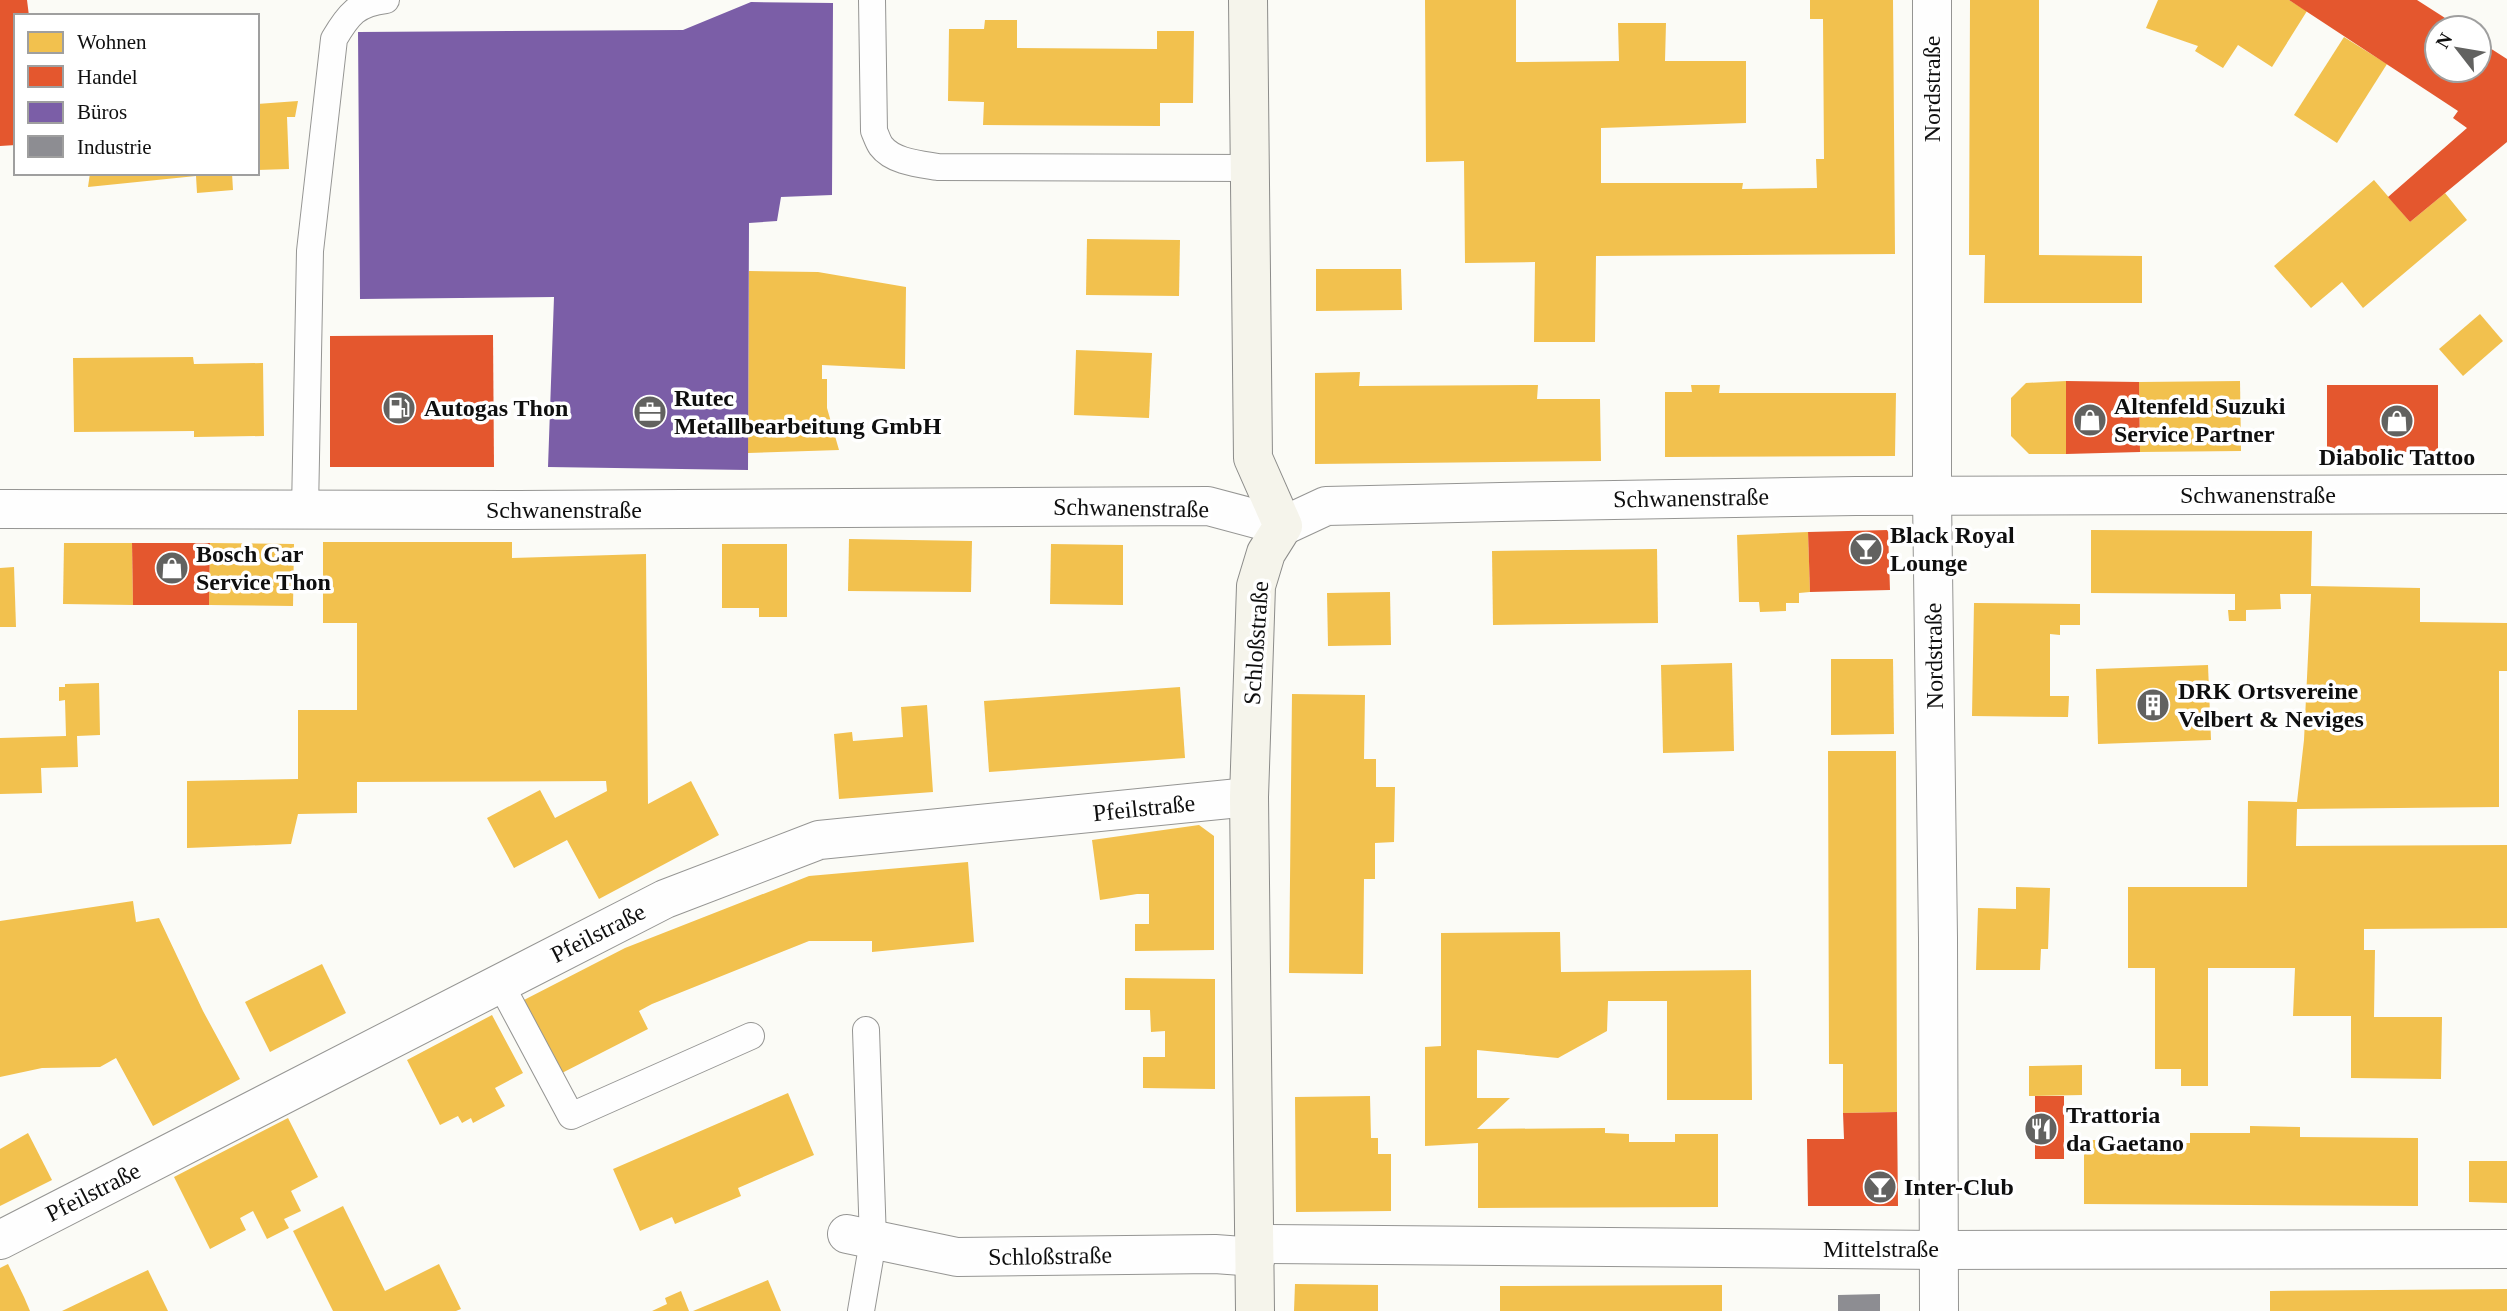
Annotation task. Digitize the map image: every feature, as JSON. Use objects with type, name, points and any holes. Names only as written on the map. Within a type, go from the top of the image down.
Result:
[{"type":"main road","points":[[1248,0],[1253,458],[1283,526]]},
{"type":"main road","name":"Schloßstraße","points":[[1255,1311],[1249,797],[1256,586],[1266,553],[1283,526]]},
{"type":"street","name":"Nordstraße","points":[[1932,0],[1939,1311]]},
{"type":"street","name":"Schwanenstraße","points":[[0,509],[1208,506],[1283,526],[1326,506],[1856,495],[1933,497],[2507,494]]},
{"type":"street","name":"Pfeilstraße","points":[[0,1240],[665,898],[819,840],[1249,797]]},
{"type":"street","name":"Schloßstraße","points":[[860,1237],[957,1257],[1215,1254],[1256,1250]]},
{"type":"street","name":"Mittelstraße","points":[[1256,1250],[2507,1249]]},
{"type":"lane","points":[[305,510],[310,251],[334,39],[348,15],[371,1],[386,0]]},
{"type":"lane","points":[[872,0],[874,131],[881,146],[895,156],[938,167],[1250,167]]},
{"type":"lane","points":[[500,983],[571,1116],[751,1036]]},
{"type":"lane","points":[[861,1311],[860,1237],[866,1030]]},
{"type":"building: Wohnen","points":[[1425,0],[1516,0],[1516,62],[1619,61],[1618,23],[1666,23],[1665,61],[1746,61],[1746,123],[1601,128],[1601,183],[1743,183],[1742,189],[1817,188],[1816,159],[1824,159],[1823,19],[1810,19],[1810,0],[1893,0],[1895,254],[1596,256],[1595,342],[1534,342],[1535,262],[1465,263],[1464,161],[1426,162]]},
{"type":"building: Wohnen","points":[[1970,0],[2039,0],[2039,255],[2142,256],[2142,303],[1984,303],[1985,255],[1969,255]]},
{"type":"building: Wohnen","points":[[2158,0],[2289,0],[2307,11],[2272,67],[2238,45],[2223,68],[2195,51],[2198,46],[2146,28]]},
{"type":"building: Wohnen","points":[[985,20],[1017,20],[1017,48],[1157,49],[1157,31],[1194,31],[1193,103],[1160,103],[1160,126],[983,125],[984,102],[948,101],[949,29],[984,29]]},
{"type":"building: Wohnen","points":[[2344,37],[2387,64],[2337,143],[2294,115]]},
{"type":"building: Wohnen","points":[[298,101],[295,117],[287,117],[289,169],[259,170],[259,104]]},
{"type":"building: Wohnen","points":[[90,175],[232,175],[233,190],[197,193],[196,176],[88,187]]},
{"type":"building: Wohnen","points":[[2374,180],[2410,222],[2445,193],[2467,220],[2363,308],[2342,282],[2311,308],[2274,266]]},
{"type":"building: Wohnen","points":[[1087,239],[1180,240],[1179,296],[1086,295]]},
{"type":"building: Wohnen","points":[[1316,269],[1401,269],[1402,310],[1316,311]]},
{"type":"building: Wohnen","points":[[749,271],[818,272],[906,287],[905,369],[822,365],[822,379],[827,379],[827,408],[839,450],[748,453]]},
{"type":"building: Wohnen","points":[[2480,314],[2503,341],[2463,376],[2439,349]]},
{"type":"building: Wohnen","points":[[1076,350],[1152,353],[1149,418],[1074,415]]},
{"type":"building: Wohnen","points":[[193,357],[194,364],[263,363],[264,436],[194,437],[194,431],[74,432],[73,358]]},
{"type":"building: Wohnen","points":[[1360,372],[1359,386],[1538,385],[1537,399],[1600,399],[1601,461],[1315,464],[1315,373]]},
{"type":"building: Wohnen","points":[[2066,381],[2066,454],[2029,454],[2011,436],[2011,398],[2026,383]]},
{"type":"building: Wohnen","points":[[2240,381],[2241,451],[2140,452],[2139,382]]},
{"type":"building: Wohnen","points":[[1691,385],[1720,385],[1719,393],[1896,393],[1895,456],[1665,457],[1665,392],[1692,392]]},
{"type":"building: Wohnen","points":[[2091,530],[2312,531],[2311,586],[2420,588],[2420,622],[2507,623],[2507,671],[2499,671],[2499,807],[2297,809],[2296,846],[2507,845],[2507,928],[2364,929],[2364,950],[2375,950],[2374,1017],[2442,1017],[2441,1079],[2351,1078],[2351,1016],[2293,1016],[2295,968],[2208,968],[2208,1086],[2181,1086],[2181,1069],[2155,1069],[2155,968],[2128,968],[2128,887],[2247,887],[2248,801],[2297,802],[2304,740],[2311,594],[2280,594],[2281,609],[2246,610],[2246,621],[2229,621],[2228,610],[2235,610],[2235,594],[2091,593]]},
{"type":"building: Wohnen","points":[[1808,532],[1810,592],[1799,593],[1799,603],[1786,603],[1786,611],[1760,612],[1759,602],[1739,602],[1737,535]]},
{"type":"building: Wohnen","points":[[849,539],[972,541],[971,592],[848,591]]},
{"type":"building: Wohnen","points":[[323,542],[512,542],[512,558],[646,554],[648,804],[691,781],[719,835],[599,899],[567,840],[514,868],[487,818],[540,790],[555,818],[607,791],[606,781],[357,782],[357,813],[298,814],[291,844],[187,848],[187,781],[298,779],[298,710],[357,710],[357,623],[323,623]]},
{"type":"building: Wohnen","points":[[64,543],[132,543],[133,605],[63,604]]},
{"type":"building: Wohnen","points":[[210,543],[294,544],[293,606],[209,605]]},
{"type":"building: Wohnen","points":[[722,544],[787,544],[787,617],[759,617],[759,608],[722,608]]},
{"type":"building: Wohnen","points":[[1051,544],[1123,545],[1123,605],[1050,604]]},
{"type":"building: Wohnen","points":[[1657,549],[1658,623],[1493,625],[1492,551]]},
{"type":"building: Wohnen","points":[[14,567],[16,627],[0,627],[0,568]]},
{"type":"building: Wohnen","points":[[1390,592],[1391,645],[1328,646],[1327,593]]},
{"type":"building: Wohnen","points":[[1974,603],[2080,604],[2080,625],[2060,625],[2060,635],[2050,634],[2050,696],[2069,696],[2068,717],[1972,716]]},
{"type":"building: Wohnen","points":[[1831,659],[1893,659],[1894,734],[1831,735]]},
{"type":"building: Wohnen","points":[[1732,663],[1734,751],[1663,753],[1661,665]]},
{"type":"building: Wohnen","name":"DRK Ortsvereine Velbert & Neviges","points":[[2208,665],[2211,740],[2098,744],[2096,669]]},
{"type":"building: Wohnen","points":[[99,683],[100,735],[77,736],[78,767],[41,768],[42,793],[0,794],[0,738],[66,736],[65,700],[59,701],[59,687],[65,687],[65,684]]},
{"type":"building: Wohnen","points":[[1180,687],[1185,758],[989,772],[984,701]]},
{"type":"building: Wohnen","points":[[1292,694],[1365,695],[1364,759],[1376,759],[1376,787],[1395,787],[1394,842],[1375,843],[1375,879],[1364,879],[1363,974],[1289,973]]},
{"type":"building: Wohnen","points":[[927,705],[933,792],[839,799],[834,734],[852,732],[853,741],[903,737],[901,707]]},
{"type":"building: Wohnen","points":[[1828,751],[1896,751],[1897,1112],[1843,1113],[1843,1064],[1829,1064]]},
{"type":"building: Wohnen","points":[[1199,825],[1214,836],[1214,950],[1135,951],[1135,924],[1149,924],[1149,894],[1100,900],[1092,840]]},
{"type":"building: Wohnen","points":[[968,862],[974,942],[872,952],[872,941],[809,941],[652,1004],[639,1011],[648,1029],[560,1074],[522,1001],[625,948],[809,876]]},
{"type":"building: Wohnen","points":[[2016,887],[2050,888],[2048,949],[2041,949],[2040,970],[1976,970],[1978,908],[2016,909]]},
{"type":"building: Wohnen","points":[[133,901],[136,922],[159,918],[203,1011],[240,1079],[153,1126],[116,1058],[100,1067],[42,1068],[0,1077],[0,921]]},
{"type":"building: Wohnen","points":[[1560,932],[1561,972],[1751,970],[1752,1100],[1667,1100],[1667,1001],[1608,1001],[1607,1031],[1558,1058],[1477,1050],[1477,1098],[1510,1098],[1477,1129],[1605,1128],[1605,1133],[1629,1134],[1629,1142],[1675,1142],[1675,1134],[1718,1134],[1718,1207],[1478,1208],[1478,1143],[1425,1146],[1425,1047],[1441,1046],[1441,933]]},
{"type":"building: Wohnen","points":[[322,964],[346,1013],[270,1052],[245,1002]]},
{"type":"building: Wohnen","points":[[1125,978],[1215,979],[1215,1089],[1143,1088],[1143,1057],[1165,1057],[1165,1031],[1151,1032],[1150,1010],[1125,1010]]},
{"type":"building: Wohnen","points":[[492,1015],[523,1073],[495,1088],[505,1106],[473,1123],[471,1118],[462,1123],[458,1116],[440,1125],[407,1060]]},
{"type":"building: Wohnen","points":[[2082,1065],[2082,1095],[2029,1096],[2029,1066]]},
{"type":"building: Wohnen","points":[[788,1093],[814,1155],[738,1188],[741,1196],[675,1224],[672,1217],[640,1231],[613,1169]]},
{"type":"building: Wohnen","points":[[1370,1096],[1371,1138],[1378,1138],[1378,1154],[1391,1154],[1391,1211],[1296,1212],[1295,1097]]},
{"type":"building: Wohnen","points":[[288,1118],[318,1177],[291,1191],[301,1211],[284,1219],[289,1228],[267,1239],[253,1211],[240,1218],[246,1230],[210,1249],[174,1177]]},
{"type":"building: Wohnen","points":[[2250,1126],[2300,1127],[2300,1137],[2418,1138],[2418,1206],[2084,1204],[2084,1140],[2190,1143],[2190,1133],[2250,1133]]},
{"type":"building: Wohnen","points":[[28,1133],[52,1180],[0,1206],[0,1149]]},
{"type":"building: Wohnen","points":[[2469,1161],[2507,1161],[2507,1203],[2469,1202]]},
{"type":"building: Wohnen","points":[[343,1206],[385,1291],[439,1264],[461,1309],[333,1311],[293,1231]]},
{"type":"building: Wohnen","points":[[8,1264],[30,1311],[0,1311],[0,1268]]},
{"type":"building: Wohnen","points":[[148,1270],[168,1311],[62,1311],[112,1287]]},
{"type":"building: Wohnen","points":[[768,1280],[781,1311],[693,1311]]},
{"type":"building: Wohnen","points":[[1295,1284],[1378,1285],[1378,1311],[1294,1311]]},
{"type":"building: Wohnen","points":[[1722,1285],[1722,1311],[1500,1311],[1500,1286]]},
{"type":"building: Wohnen","points":[[2507,1289],[2507,1311],[2270,1311],[2270,1291]]},
{"type":"building: Wohnen","points":[[681,1291],[689,1311],[652,1311],[667,1304],[665,1298]]},
{"type":"building: Handel","points":[[0,0],[27,0],[29,14],[14,14],[14,145],[0,146]]},
{"type":"building: Handel","points":[[2289,0],[2417,0],[2439,14],[2423,14],[2423,84],[2493,84],[2493,50],[2507,59],[2507,142],[2410,222],[2388,197],[2467,128],[2453,118],[2458,111]]},
{"type":"building: Handel","points":[[493,335],[494,467],[330,467],[330,336]]},
{"type":"building: Handel","points":[[2066,381],[2139,382],[2140,452],[2066,454]]},
{"type":"building: Handel","points":[[2327,385],[2438,385],[2438,452],[2327,452]]},
{"type":"building: Handel","points":[[1888,530],[1890,590],[1810,592],[1808,532]]},
{"type":"building: Handel","points":[[132,543],[210,543],[209,605],[133,605]]},
{"type":"building: Handel","points":[[2035,1096],[2064,1096],[2064,1159],[2035,1159]]},
{"type":"building: Handel","points":[[1897,1112],[1898,1206],[1808,1206],[1807,1139],[1844,1139],[1843,1113]]},
{"type":"building: Büros","points":[[751,2],[833,3],[832,195],[781,197],[777,221],[749,223],[748,470],[548,467],[554,297],[360,299],[358,32],[683,30]]},
{"type":"building: Industrie","points":[[1880,1294],[1880,1311],[1838,1311],[1838,1295]]},
{"type":"place","name":"Autogas Thon","points":[[399,408]]},
{"type":"place","name":"Rutec Metallbearbeitung GmbH","points":[[650,412]]},
{"type":"place","name":"Altenfeld Suzuki Service Partner","points":[[2090,420]]},
{"type":"place","name":"Diabolic Tattoo","points":[[2397,421]]},
{"type":"place","name":"Black Royal Lounge","points":[[1866,549]]},
{"type":"place","name":"Bosch Car Service Thon","points":[[172,568]]},
{"type":"place","name":"DRK Ortsvereine Velbert & Neviges","points":[[2153,705]]},
{"type":"place","name":"Trattoria da Gaetano","points":[[2041,1129]]},
{"type":"place","name":"Inter-Club","points":[[1880,1187]]}]
